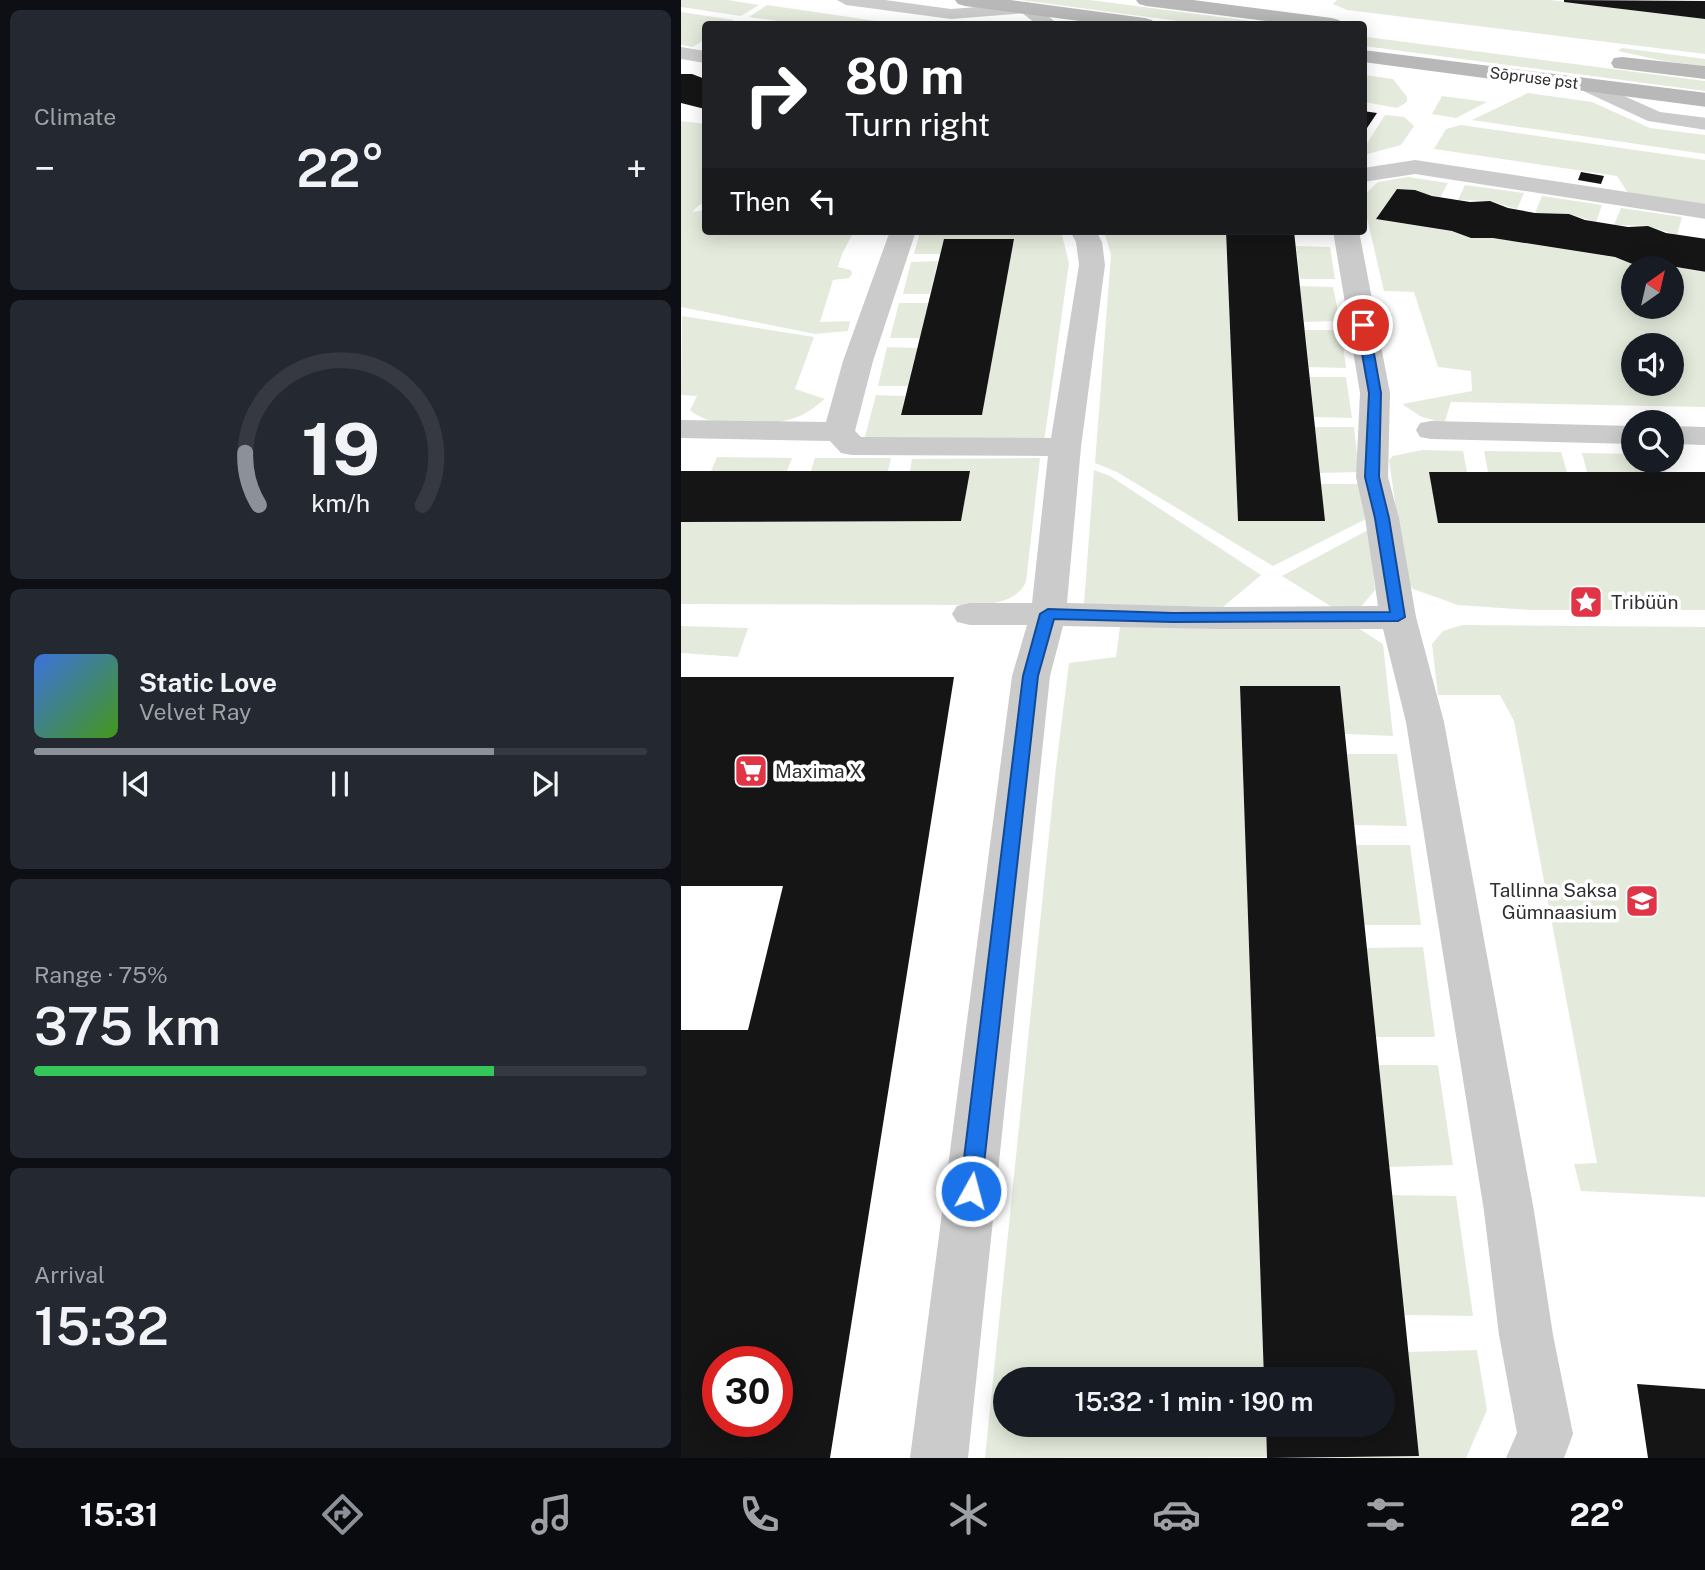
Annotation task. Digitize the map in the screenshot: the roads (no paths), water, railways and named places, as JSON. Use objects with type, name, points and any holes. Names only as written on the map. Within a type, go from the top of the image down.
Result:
[{"type":"main road","points":[[965,0],[1122,21]]},
{"type":"main road","points":[[1146,0],[1309,21]]},
{"type":"main road","name":"Sõpruse pst","points":[[1367,57],[1705,100]]},
{"type":"main road","name":"Sõpruse pst","points":[[1602,61],[1705,73]]},
{"type":"street","points":[[1026,8],[1044,21]]},
{"type":"street","points":[[1109,21],[1115,20]]},
{"type":"street","points":[[681,53],[702,56]]},
{"type":"street","points":[[1367,174],[1415,167],[1705,212]]},
{"type":"street","points":[[839,432],[858,361],[902,235]]},
{"type":"street","points":[[939,1458],[1030,676],[1048,614],[1065,447],[1092,265],[1089,242],[1085,235]]},
{"type":"street","points":[[1347,235],[1375,393],[1372,477],[1382,518],[1398,617],[1425,722],[1509,1211],[1526,1335],[1545,1434],[1535,1458]]},
{"type":"street","points":[[681,429],[839,432],[852,446],[1065,447]]},
{"type":"street","points":[[1431,430],[1621,435]]},
{"type":"street","points":[[1684,435],[1705,436]]},
{"type":"street","points":[[970,614],[1209,618],[1398,617]]},
{"type":"lane","points":[[846,0],[951,14],[1026,8]]},
{"type":"lane","points":[[1586,85],[1655,117],[1705,124]]},
{"type":"place","name":"Tribüün","points":[[1586,602]]},
{"type":"place","name":"Maxima X","points":[[751,771]]},
{"type":"place","name":"Tallinna Saksa Gümnaasium","points":[[1642,901]]}]
